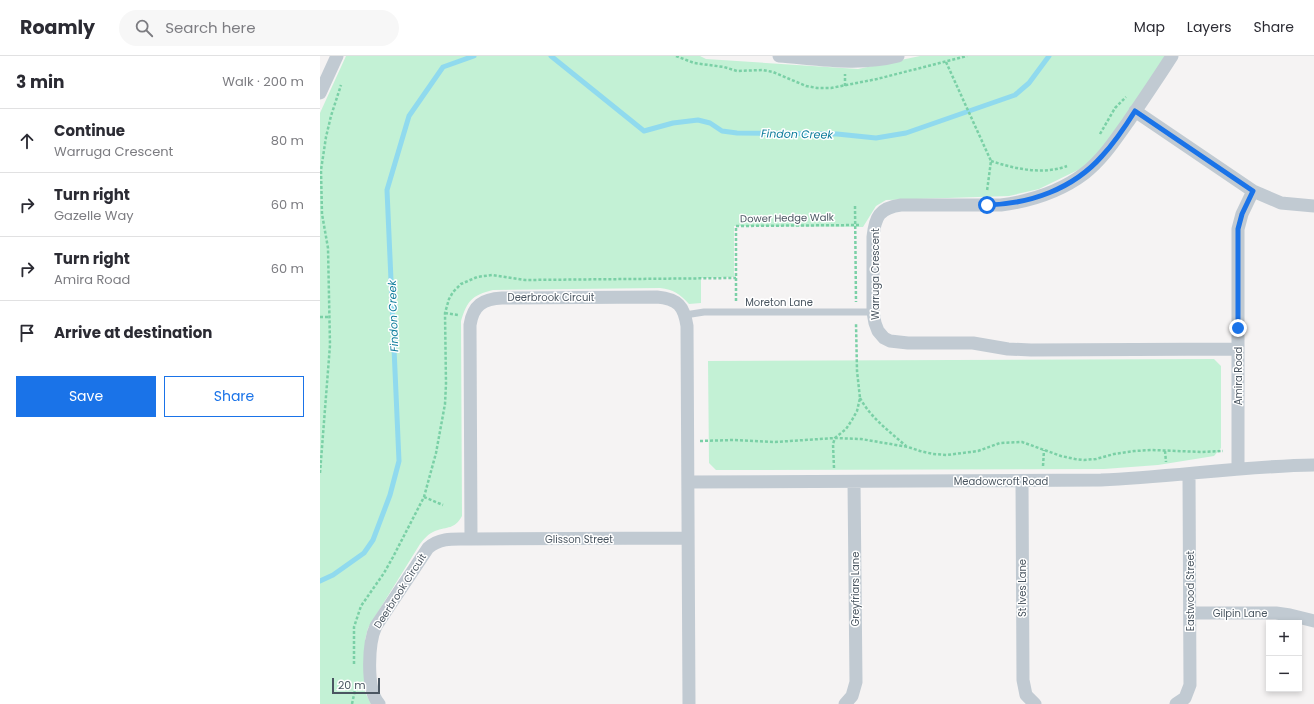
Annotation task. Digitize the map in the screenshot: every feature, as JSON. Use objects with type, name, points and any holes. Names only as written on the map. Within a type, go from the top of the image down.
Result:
[{"type":"street","points":[[320,93],[337,56]]},
{"type":"street","points":[[779,56],[868,61],[898,56]]},
{"type":"street","name":"Warruga Crescent","points":[[1172,56],[1102,157],[1085,172],[1063,187],[1037,198],[1016,203],[987,205],[893,206],[880,213],[874,225],[873,237],[873,312],[875,323],[878,331],[884,338],[897,342],[973,343],[1031,350],[1238,349]]},
{"type":"street","points":[[1135,111],[1253,191],[1281,203],[1314,206]]},
{"type":"street","name":"Amira Road","points":[[1238,468],[1238,229],[1242,214],[1253,191]]},
{"type":"street","name":"Deerbrook Circuit","points":[[379,704],[374,697],[371,682],[370,646],[376,626],[428,548],[439,540],[471,539],[470,324],[472,314],[479,304],[491,299],[502,298],[657,297],[666,298],[676,302],[682,308],[685,315]]},
{"type":"street","points":[[685,315],[687,326],[688,441],[688,704]]},
{"type":"street","name":"Meadowcroft Road","points":[[688,482],[1119,480],[1238,468],[1314,465]]},
{"type":"street","name":"Eastwood Street","points":[[1176,704],[1184,698],[1190,685],[1189,474]]},
{"type":"street","name":"St Ives Lane","points":[[1022,481],[1023,680],[1031,699]]},
{"type":"street","name":"Greyfriars Lane","points":[[849,700],[856,682],[854,482]]},
{"type":"street","name":"Glisson Street","points":[[471,539],[688,538]]},
{"type":"street","name":"Gilpin Lane","points":[[1190,613],[1276,613],[1314,621]]},
{"type":"lane","name":"Moreton Lane","points":[[685,315],[699,312],[873,312]]},
{"type":"path","points":[[946,62],[991,161],[987,186],[987,205]]},
{"type":"path","points":[[320,473],[330,345],[330,317],[328,248],[321,199],[320,170],[321,155],[331,116],[343,80]]},
{"type":"path","points":[[1098,138],[1115,108],[1128,95]]},
{"type":"path","points":[[991,161],[1035,171],[1056,169],[1070,165]]},
{"type":"path","points":[[855,206],[857,370],[860,398],[874,419],[908,447]]},
{"type":"path","name":"Dower Hedge Walk","points":[[736,312],[736,226],[874,225]]},
{"type":"path","points":[[320,317],[330,317]]},
{"type":"path","points":[[833,482],[833,444],[835,438],[846,429],[852,420],[860,398]]},
{"type":"path","points":[[688,441],[733,440],[775,442],[835,438],[868,440],[908,447],[920,452],[947,455],[978,451],[1000,443],[1022,442],[1075,460],[1096,459],[1134,451],[1152,450],[1202,452],[1238,449]]},
{"type":"path","points":[[424,496],[443,505]]},
{"type":"green space","points":[[346,56],[700,56],[706,59],[858,69],[920,56],[1168,56],[1116,133],[1086,166],[1039,189],[1009,196],[886,200],[876,206],[863,227],[734,226],[734,277],[701,278],[701,303],[689,304],[676,293],[660,288],[493,290],[480,294],[471,300],[461,321],[462,516],[453,526],[435,531],[423,540],[368,628],[365,640],[365,692],[371,704],[320,704],[320,113]]},
{"type":"green space","points":[[1214,359],[1221,366],[1221,448],[1214,456],[1158,465],[1104,469],[716,470],[709,463],[708,361]]},
{"type":"waterway","name":"Findon Creek","points":[[320,581],[333,575],[364,553],[373,540],[390,495],[399,461],[387,190],[409,116],[443,67],[474,56]]},
{"type":"waterway","name":"Findon Creek","points":[[551,56],[644,131],[673,123],[698,120],[710,123],[722,131],[737,133],[837,134],[876,138],[906,133],[1015,95],[1029,83],[1049,56]]},
{"type":"route","points":[[987,205],[1016,203],[1037,198],[1063,187],[1085,172],[1102,157],[1135,111],[1253,191],[1239,221],[1238,229],[1238,328]]}]
